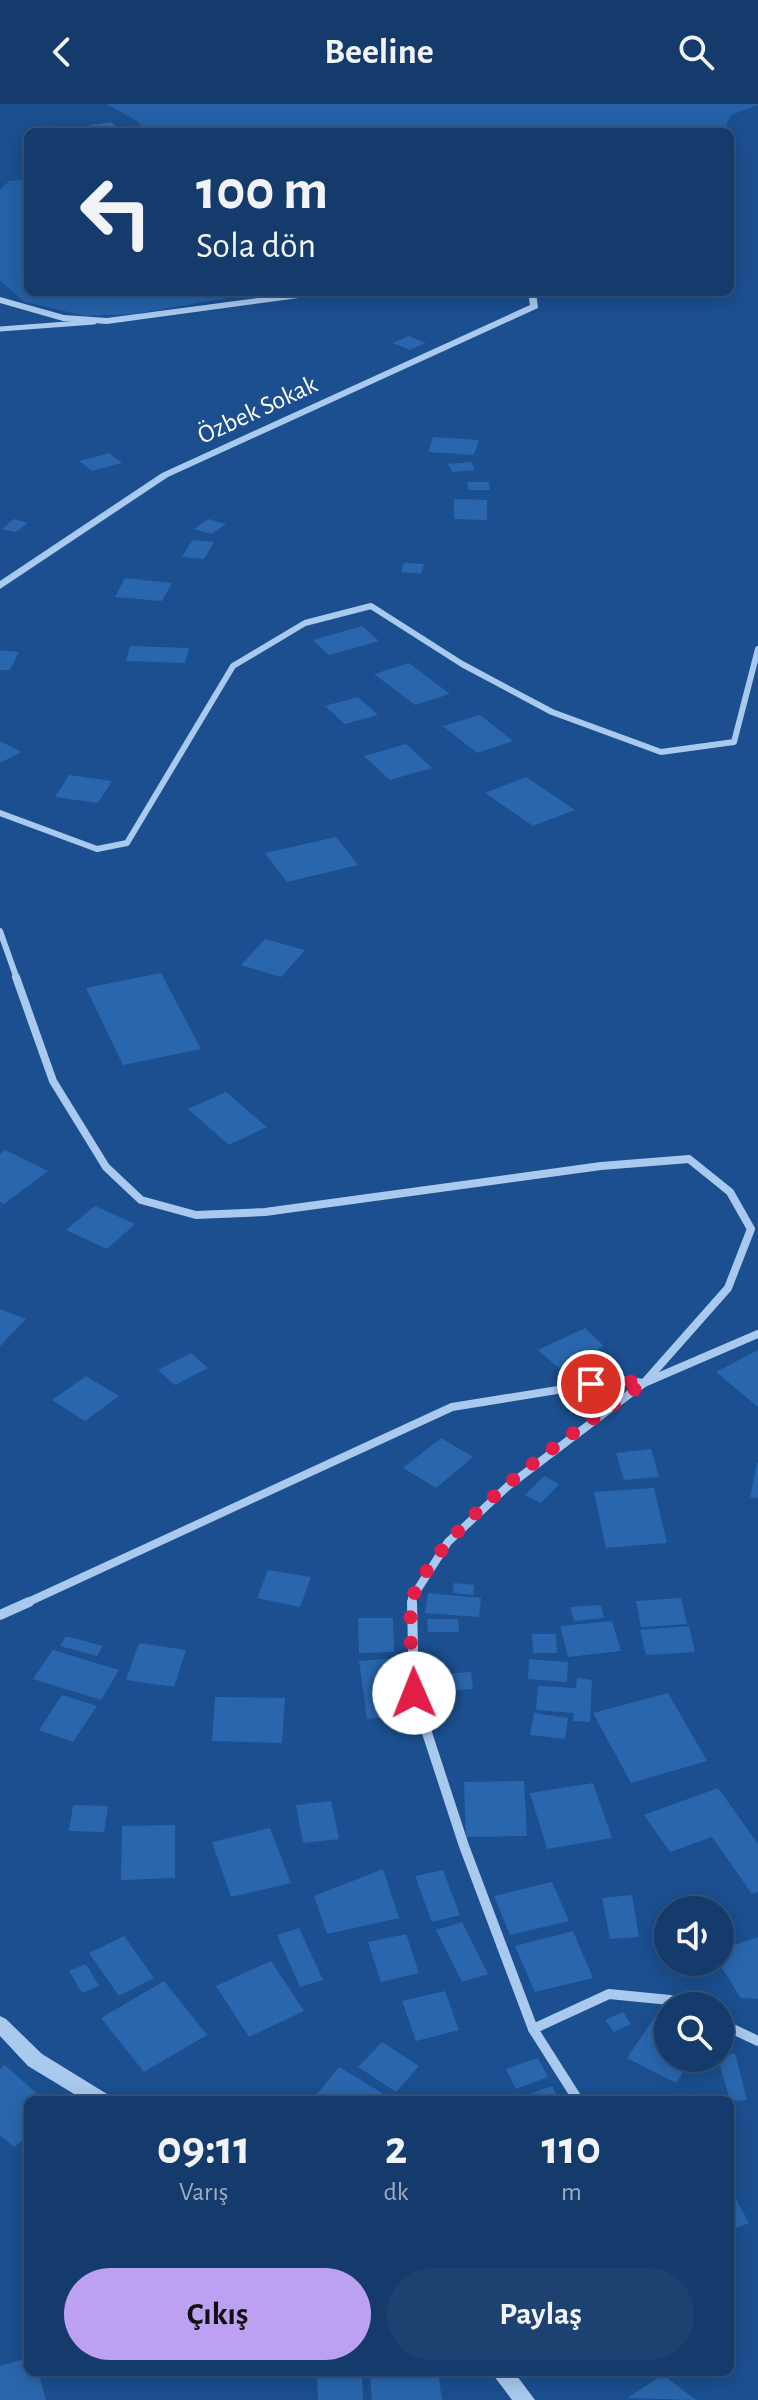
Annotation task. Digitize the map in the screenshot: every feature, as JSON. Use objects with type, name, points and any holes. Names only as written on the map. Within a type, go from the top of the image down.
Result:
[{"type":"street","points":[[0,329],[107,321],[291,296]]},
{"type":"street","name":"Özbek Sokak","points":[[0,586],[165,475],[535,306],[533,296]]},
{"type":"street","points":[[0,300],[63,318],[107,321]]},
{"type":"street","points":[[0,813],[97,849],[127,843],[233,666],[305,623],[371,606],[462,664],[552,712],[661,752],[734,742],[758,649]]},
{"type":"street","points":[[0,931],[53,1081],[106,1167],[141,1200],[196,1215],[265,1212],[601,1166],[689,1159],[730,1192],[751,1229],[728,1288],[644,1383],[531,1468],[468,1523],[448,1542],[412,1598],[414,1693],[464,1846],[533,2029],[575,2096]]},
{"type":"street","points":[[0,1615],[452,1407],[619,1380],[644,1383],[758,1334]]},
{"type":"street","points":[[533,2029],[609,1994],[654,1998]]},
{"type":"street","points":[[0,2024],[35,2060],[94,2096]]},
{"type":"street","points":[[734,2030],[758,2041]]},
{"type":"street","points":[[504,2376],[525,2400]]},
{"type":"shaded area","points":[[106,104],[758,104],[731,115],[725,128],[143,128],[137,121]]},
{"type":"shaded area","points":[[24,179],[24,296],[239,296],[134,314],[86,316],[25,302],[0,281],[0,190],[9,181]]},
{"type":"building","points":[[112,122],[117,128],[91,128],[89,125]]},
{"type":"building","points":[[409,336],[426,343],[410,350],[393,343]]},
{"type":"building","points":[[433,437],[479,440],[474,455],[428,452]]},
{"type":"building","points":[[109,453],[122,463],[92,471],[79,461]]},
{"type":"building","points":[[471,462],[475,470],[452,472],[448,464]]},
{"type":"building","points":[[467,482],[489,482],[490,490],[468,490]]},
{"type":"building","points":[[454,499],[487,500],[487,520],[454,519]]},
{"type":"building","points":[[14,519],[28,523],[16,532],[2,529]]},
{"type":"building","points":[[208,519],[226,524],[212,534],[194,529]]},
{"type":"building","points":[[192,540],[214,542],[204,559],[182,557]]},
{"type":"building","points":[[404,563],[424,564],[421,574],[401,572]]},
{"type":"building","points":[[125,578],[172,583],[162,601],[115,597]]},
{"type":"building","points":[[362,626],[379,641],[329,655],[313,640]]},
{"type":"building","points":[[130,646],[189,648],[185,663],[126,661]]},
{"type":"building","points":[[0,650],[19,652],[10,670],[0,670]]},
{"type":"building","points":[[409,663],[450,694],[415,705],[374,674]]},
{"type":"building","points":[[358,697],[378,715],[345,724],[325,706]]},
{"type":"building","points":[[480,715],[513,741],[477,753],[443,726]]},
{"type":"building","points":[[0,741],[21,752],[0,763]]},
{"type":"building","points":[[406,744],[432,768],[390,780],[364,756]]},
{"type":"building","points":[[69,775],[112,781],[98,803],[55,797]]},
{"type":"building","points":[[526,777],[575,810],[533,826],[485,793]]},
{"type":"building","points":[[336,837],[358,865],[287,882],[265,853]]},
{"type":"building","points":[[265,939],[305,950],[281,977],[241,965]]},
{"type":"building","points":[[161,973],[201,1049],[123,1065],[86,988]]},
{"type":"building","points":[[226,1092],[267,1127],[229,1145],[188,1109]]},
{"type":"building","points":[[5,1150],[48,1171],[4,1204],[0,1202],[0,1154]]},
{"type":"building","points":[[95,1206],[135,1224],[107,1249],[66,1230]]},
{"type":"building","points":[[0,1309],[26,1319],[0,1346]]},
{"type":"building","points":[[585,1328],[604,1346],[559,1368],[538,1350]]},
{"type":"building","points":[[758,1350],[758,1407],[716,1372]]},
{"type":"building","points":[[191,1353],[208,1368],[175,1385],[158,1370]]},
{"type":"building","points":[[86,1376],[119,1396],[85,1421],[52,1400]]},
{"type":"building","points":[[441,1438],[473,1457],[436,1488],[403,1468]]},
{"type":"building","points":[[651,1449],[659,1477],[624,1480],[616,1453]]},
{"type":"building","points":[[758,1463],[758,1498],[750,1497]]},
{"type":"building","points":[[544,1476],[559,1484],[541,1503],[525,1495]]},
{"type":"building","points":[[654,1488],[667,1543],[606,1548],[594,1492]]},
{"type":"building","points":[[268,1570],[311,1577],[300,1607],[257,1598]]},
{"type":"building","points":[[454,1583],[474,1585],[473,1595],[453,1593]]},
{"type":"building","points":[[428,1593],[481,1598],[479,1617],[425,1613]]},
{"type":"building","points":[[681,1598],[687,1624],[641,1627],[636,1601]]},
{"type":"building","points":[[601,1605],[604,1618],[574,1621],[570,1607]]},
{"type":"building","points":[[358,1618],[393,1618],[394,1652],[359,1653]]},
{"type":"building","points":[[427,1619],[458,1619],[459,1632],[428,1632]]},
{"type":"building","points":[[612,1621],[621,1651],[568,1657],[560,1626]]},
{"type":"building","points":[[689,1626],[695,1652],[646,1655],[640,1630]]},
{"type":"building","points":[[532,1634],[556,1634],[557,1653],[533,1653]]},
{"type":"building","points":[[66,1636],[103,1646],[97,1656],[60,1646]]},
{"type":"building","points":[[139,1643],[186,1650],[174,1687],[126,1680]]},
{"type":"building","points":[[53,1650],[119,1670],[101,1700],[33,1679]]},
{"type":"building","points":[[397,1658],[406,1715],[367,1719],[359,1661]]},
{"type":"building","points":[[529,1659],[568,1662],[567,1682],[528,1679]]},
{"type":"building","points":[[471,1672],[473,1689],[445,1691],[443,1674]]},
{"type":"building","points":[[577,1678],[592,1680],[590,1722],[573,1721],[574,1713],[536,1710],[538,1686],[576,1688]]},
{"type":"building","points":[[668,1693],[707,1761],[631,1783],[593,1713]]},
{"type":"building","points":[[62,1695],[97,1706],[73,1742],[39,1730]]},
{"type":"building","points":[[215,1697],[285,1698],[282,1743],[212,1741]]},
{"type":"building","points":[[534,1713],[568,1718],[565,1739],[530,1735]]},
{"type":"building","points":[[524,1781],[527,1836],[466,1837],[464,1782]]},
{"type":"building","points":[[593,1783],[612,1838],[547,1849],[530,1793]]},
{"type":"building","points":[[718,1788],[758,1844],[758,1892],[752,1894],[712,1837],[670,1852],[644,1815]]},
{"type":"building","points":[[331,1801],[339,1839],[303,1843],[296,1805]]},
{"type":"building","points":[[73,1805],[108,1806],[104,1832],[69,1831]]},
{"type":"building","points":[[175,1825],[175,1878],[121,1880],[122,1826]]},
{"type":"building","points":[[270,1828],[291,1883],[231,1897],[212,1842]]},
{"type":"building","points":[[383,1869],[399,1918],[327,1934],[314,1896]]},
{"type":"building","points":[[443,1870],[460,1915],[432,1922],[415,1876]]},
{"type":"building","points":[[552,1882],[569,1921],[510,1935],[494,1896]]},
{"type":"building","points":[[632,1895],[639,1937],[610,1939],[602,1898]]},
{"type":"building","points":[[462,1922],[488,1974],[462,1982],[436,1930]]},
{"type":"building","points":[[299,1928],[323,1980],[300,1987],[277,1935]]},
{"type":"building","points":[[573,1931],[593,1978],[535,1992],[515,1946]]},
{"type":"building","points":[[406,1934],[419,1973],[381,1982],[368,1942]]},
{"type":"building","points":[[124,1936],[154,1978],[119,1996],[89,1953]]},
{"type":"building","points":[[758,1937],[758,1999],[741,1998],[727,1976],[734,1976],[734,1945]]},
{"type":"building","points":[[271,1961],[304,2011],[249,2037],[216,1986]]},
{"type":"building","points":[[86,1964],[99,1986],[82,1993],[69,1971]]},
{"type":"building","points":[[164,1981],[207,2035],[144,2072],[101,2018]]},
{"type":"building","points":[[445,1991],[459,2030],[416,2041],[402,2001]]},
{"type":"building","points":[[623,2012],[631,2024],[614,2032],[605,2020]]},
{"type":"building","points":[[654,2018],[654,2072],[627,2058]]},
{"type":"building","points":[[382,2042],[419,2066],[396,2092],[358,2067]]},
{"type":"building","points":[[735,2053],[747,2100],[734,2101],[734,2096],[729,2096],[722,2072],[734,2072]]},
{"type":"building","points":[[538,2058],[548,2077],[516,2089],[506,2069]]},
{"type":"building","points":[[5,2065],[40,2096],[24,2096],[24,2139],[14,2147],[0,2135],[0,2069]]},
{"type":"building","points":[[339,2067],[384,2094],[382,2096],[315,2096]]},
{"type":"building","points":[[654,2072],[683,2072],[676,2083]]},
{"type":"building","points":[[552,2086],[557,2096],[524,2096]]},
{"type":"building","points":[[734,2195],[749,2223],[734,2229]]},
{"type":"building","points":[[24,2359],[24,2376],[39,2376],[46,2400],[0,2400],[0,2366]]},
{"type":"building","points":[[317,2376],[362,2376],[363,2400],[318,2400]]},
{"type":"building","points":[[439,2376],[442,2400],[372,2400],[370,2377]]},
{"type":"building","points":[[664,2376],[696,2400],[627,2398]]},
{"type":"route","points":[[414,1693],[412,1598],[448,1542],[508,1486],[598,1414],[644,1383],[619,1380],[591,1384]]}]
